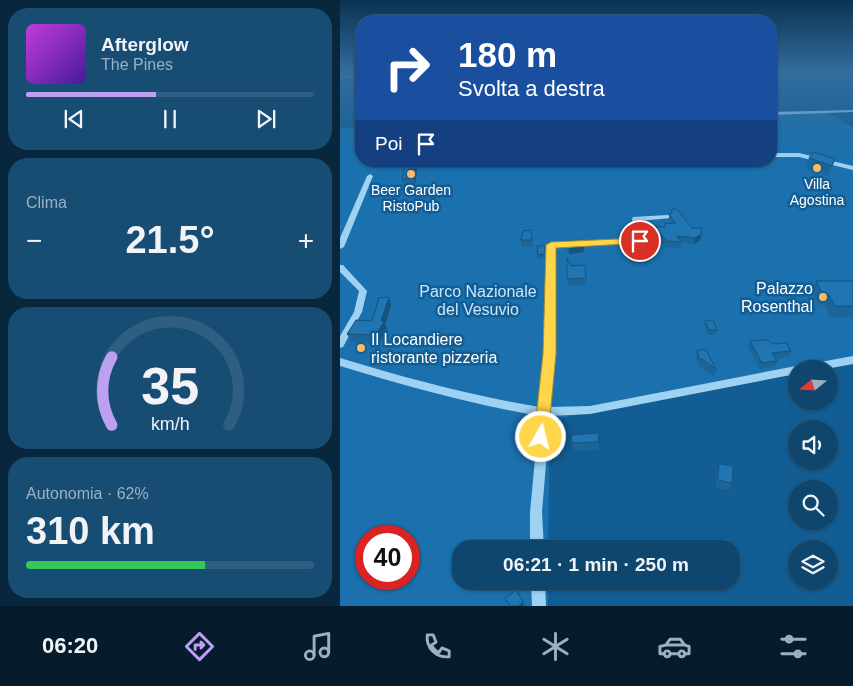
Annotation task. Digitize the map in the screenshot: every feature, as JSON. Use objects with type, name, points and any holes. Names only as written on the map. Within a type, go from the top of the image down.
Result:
[{"type":"street","points":[[777,114],[853,111]]},
{"type":"street","points":[[777,155],[799,155],[853,168]]},
{"type":"street","points":[[340,247],[370,176]]},
{"type":"street","points":[[537,540],[536,512],[550,354],[551,245],[640,241],[636,219],[668,217]]},
{"type":"street","points":[[340,267],[363,291],[358,312],[340,345]]},
{"type":"street","points":[[838,363],[853,360]]},
{"type":"street","points":[[340,362],[395,379],[497,404],[544,412],[590,410],[788,372]]},
{"type":"street","points":[[538,590],[539,606]]},
{"type":"green space","name":"Parco Nazionale del Vesuvio","points":[[827,111],[853,128],[853,363],[838,365],[838,360],[788,360],[788,375],[550,420],[548,540],[452,540],[452,590],[548,590],[548,606],[340,606],[340,128],[355,127],[355,167],[777,167],[777,113]]},
{"type":"building","points":[[813,152],[835,159],[832,166],[809,158]]},
{"type":"building","points":[[404,167],[415,167],[413,178],[402,179]]},
{"type":"building","points":[[672,209],[677,209],[692,228],[702,228],[701,234],[695,238],[677,236],[681,242],[667,241],[654,227],[665,227],[665,223],[676,224],[669,214],[672,213]]},
{"type":"building","points":[[531,230],[532,240],[521,240],[523,231]]},
{"type":"building","points":[[582,240],[584,244],[569,246],[567,241]]},
{"type":"building","points":[[537,246],[545,246],[545,254],[538,255]]},
{"type":"building","points":[[567,258],[571,266],[585,265],[586,278],[567,279]]},
{"type":"building","points":[[816,281],[853,281],[853,306],[835,306],[829,295],[823,295]]},
{"type":"building","points":[[389,297],[381,321],[384,321],[376,335],[347,334],[356,320],[372,321],[379,298]]},
{"type":"building","points":[[713,320],[717,330],[709,330],[705,321]]},
{"type":"building","points":[[768,340],[772,344],[786,343],[791,351],[772,353],[777,361],[762,363],[750,341]]},
{"type":"building","points":[[697,350],[706,350],[716,369],[702,359],[700,360]]},
{"type":"building","points":[[598,433],[599,442],[572,443],[571,435]]},
{"type":"building","points":[[719,464],[733,466],[732,483],[718,480]]},
{"type":"building","points":[[516,590],[523,602],[518,606],[510,606],[505,598]]},
{"type":"place","name":"Villa Agostina","points":[[817,168]]},
{"type":"place","name":"Beer Garden RistoPub","points":[[411,174]]},
{"type":"place","name":"Palazzo Rosenthal","points":[[823,297]]},
{"type":"place","name":"Il Locandiere ristorante pizzeria","points":[[361,348]]},
{"type":"route","points":[[541,437],[550,354],[551,245],[560,243],[640,241]]}]
